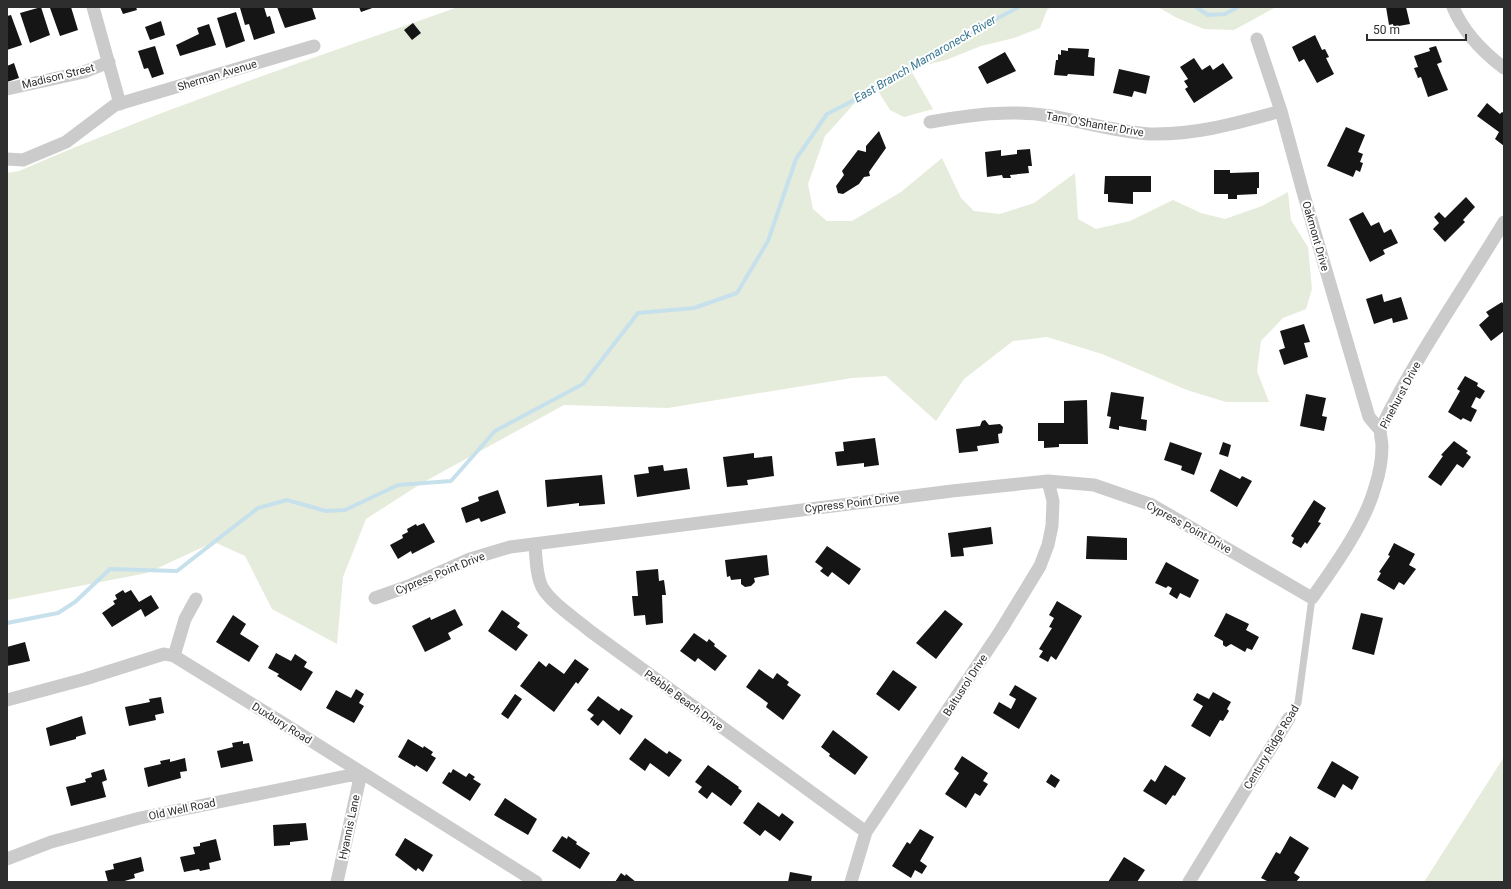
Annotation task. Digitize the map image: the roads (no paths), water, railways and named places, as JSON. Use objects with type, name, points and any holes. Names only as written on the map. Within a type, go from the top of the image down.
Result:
[{"type":"street","name":"Madison Street","points":[[92,7],[120,104]]},
{"type":"street","points":[[1453,7],[1457,18],[1468,34],[1491,58],[1504,68]]},
{"type":"street","name":"Oakmont Drive","points":[[1257,39],[1281,111],[1303,192],[1369,417],[1380,430]]},
{"type":"street","name":"Sherman Avenue","points":[[120,104],[314,46]]},
{"type":"street","name":"Madison Street","points":[[7,89],[84,72],[109,62]]},
{"type":"street","points":[[7,159],[23,160],[66,142],[115,105],[120,104]]},
{"type":"street","name":"Tam O'Shanter Drive","points":[[930,122],[956,117],[1005,113],[1050,116],[1128,132],[1188,133],[1281,111]]},
{"type":"street","name":"Pinehurst Drive","points":[[1312,598],[1336,564],[1369,506],[1379,468],[1382,447],[1380,430],[1418,360],[1504,222]]},
{"type":"street","name":"Cypress Point Drive","points":[[375,598],[409,586],[470,559],[510,547],[952,490],[1048,481],[1094,485],[1152,505],[1312,598]]},
{"type":"street","name":"Baltusrol Drive","points":[[851,882],[866,832],[988,650],[1040,566],[1048,545],[1052,526],[1053,501],[1048,481]]},
{"type":"street","name":"Pebble Beach Drive","points":[[536,544],[536,565],[542,586],[552,599],[590,632],[866,832]]},
{"type":"street","points":[[7,700],[85,679],[164,654],[174,656],[185,618],[196,599]]},
{"type":"street","name":"Duxbury Road","points":[[174,656],[536,882]]},
{"type":"street","name":"Century Ridge Road","points":[[1189,882],[1289,718]]},
{"type":"street","name":"Old Well Road","points":[[7,859],[51,842],[140,818],[361,773]]},
{"type":"street","name":"Hyannis Lane","points":[[337,882],[361,773]]},
{"type":"lane","name":"Century Ridge Road","points":[[1289,718],[1298,703],[1312,598]]},
{"type":"waterway","name":"East Branch Mamaroneck River","points":[[7,623],[58,613],[75,602],[110,569],[177,571],[258,508],[287,500],[326,511],[345,510],[398,485],[451,481],[495,431],[583,384],[638,313],[694,308],[737,293],[768,241],[796,159],[827,114],[899,77],[975,30],[1019,7]]},
{"type":"waterway","name":"East Branch Mamaroneck River","points":[[1196,7],[1208,15],[1225,14],[1238,7]]}]
